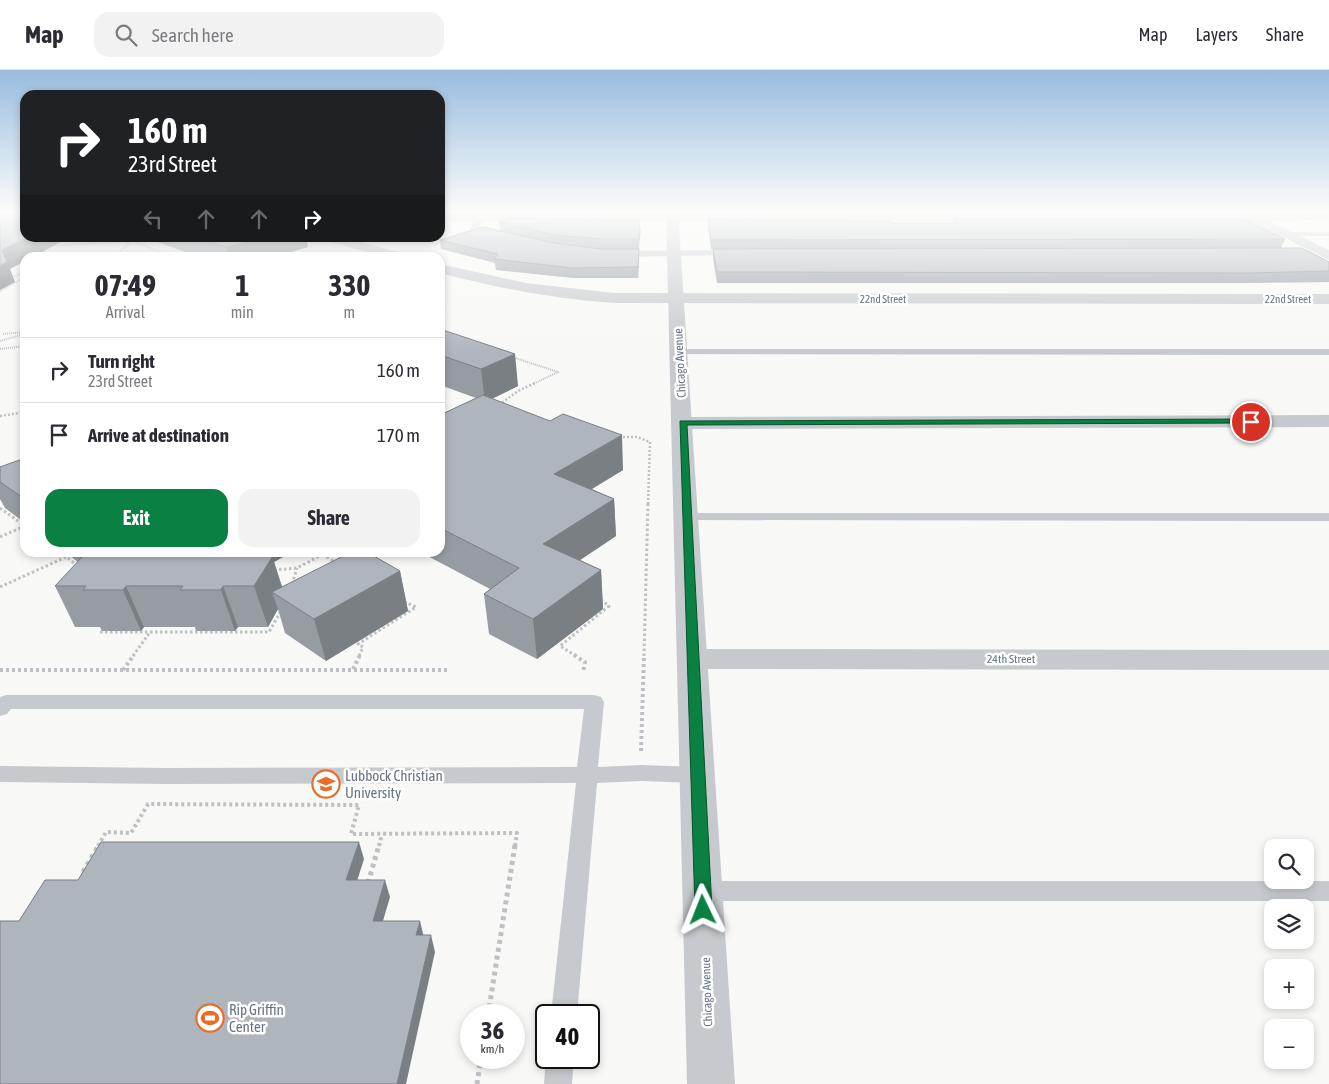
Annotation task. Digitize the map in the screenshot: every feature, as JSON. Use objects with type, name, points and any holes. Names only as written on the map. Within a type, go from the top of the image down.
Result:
[{"type":"street","name":"Chicago Avenue","points":[[674,258],[711,1084]]},
{"type":"street","name":"22nd Street","points":[[445,269],[491,282],[547,292],[614,298],[1329,299]]},
{"type":"street","points":[[683,423],[1329,422]]},
{"type":"street","name":"24th Street","points":[[693,659],[1329,660]]},
{"type":"lane","points":[[680,352],[1329,352]]},
{"type":"lane","points":[[687,517],[1329,517]]},
{"type":"lane","points":[[0,709],[6,702],[594,702],[565,1004]]},
{"type":"lane","points":[[0,774],[165,776],[586,775],[641,773],[698,775]]},
{"type":"lane","points":[[702,891],[1329,891]]},
{"type":"lane","points":[[558,1084],[559,1069]]},
{"type":"path","points":[[20,274],[7,279],[20,279]]},
{"type":"path","points":[[0,291],[20,281]]},
{"type":"path","points":[[3,334],[20,333]]},
{"type":"path","points":[[0,341],[20,335]]},
{"type":"path","points":[[0,349],[20,347]]},
{"type":"path","points":[[497,406],[518,392],[558,372],[504,354]]},
{"type":"path","points":[[0,416],[20,413]]},
{"type":"path","points":[[618,437],[637,437],[650,442],[641,757]]},
{"type":"path","points":[[0,508],[20,522]]},
{"type":"path","points":[[0,537],[20,528]]},
{"type":"path","points":[[0,587],[66,557],[81,568]]},
{"type":"path","points":[[270,570],[297,568],[318,557]]},
{"type":"path","points":[[326,557],[339,564]]},
{"type":"path","points":[[290,591],[297,568]]},
{"type":"path","points":[[584,672],[584,662],[560,646],[609,606],[595,596]]},
{"type":"path","points":[[353,670],[363,648],[358,644],[416,607],[399,598]]},
{"type":"path","points":[[100,632],[269,632],[283,607]]},
{"type":"path","points":[[123,670],[150,632]]},
{"type":"path","points":[[0,670],[448,670]]},
{"type":"path","points":[[78,881],[106,832],[130,832],[148,804],[359,806],[351,834],[517,833],[490,1004]]},
{"type":"path","points":[[362,884],[368,884],[382,834]]},
{"type":"path","points":[[477,1084],[479,1069]]},
{"type":"building","points":[[0,258],[5,258],[7,262],[0,266]]},
{"type":"building","points":[[638,258],[638,267],[572,268],[494,259]]},
{"type":"building","points":[[715,258],[1322,258],[1329,262],[1329,271],[1251,273],[717,272]]},
{"type":"building","points":[[445,331],[515,354],[481,369],[445,357]]},
{"type":"building","points":[[483,395],[550,421],[563,414],[622,435],[554,474],[614,499],[543,544],[601,570],[533,619],[484,594],[519,568],[445,531],[445,413]]},
{"type":"building","points":[[20,460],[20,496],[0,482],[0,467]]},
{"type":"building","points":[[82,557],[272,557],[254,586],[223,586],[221,590],[180,590],[183,586],[126,586],[123,590],[83,590],[86,586],[55,586]]},
{"type":"building","points":[[341,557],[376,557],[400,571],[314,619],[272,592]]},
{"type":"building","name":"Rip Griffin Center","points":[[101,842],[359,842],[346,880],[385,880],[373,921],[420,921],[416,935],[431,935],[397,1084],[0,1084],[0,921],[19,921],[45,880],[78,880]]},
{"type":"place","name":"Lubbock Christian University","points":[[326,784]]},
{"type":"place","name":"Rip Griffin Center","points":[[210,1018]]},
{"type":"route","points":[[703,910],[683,423],[1251,422]]}]
